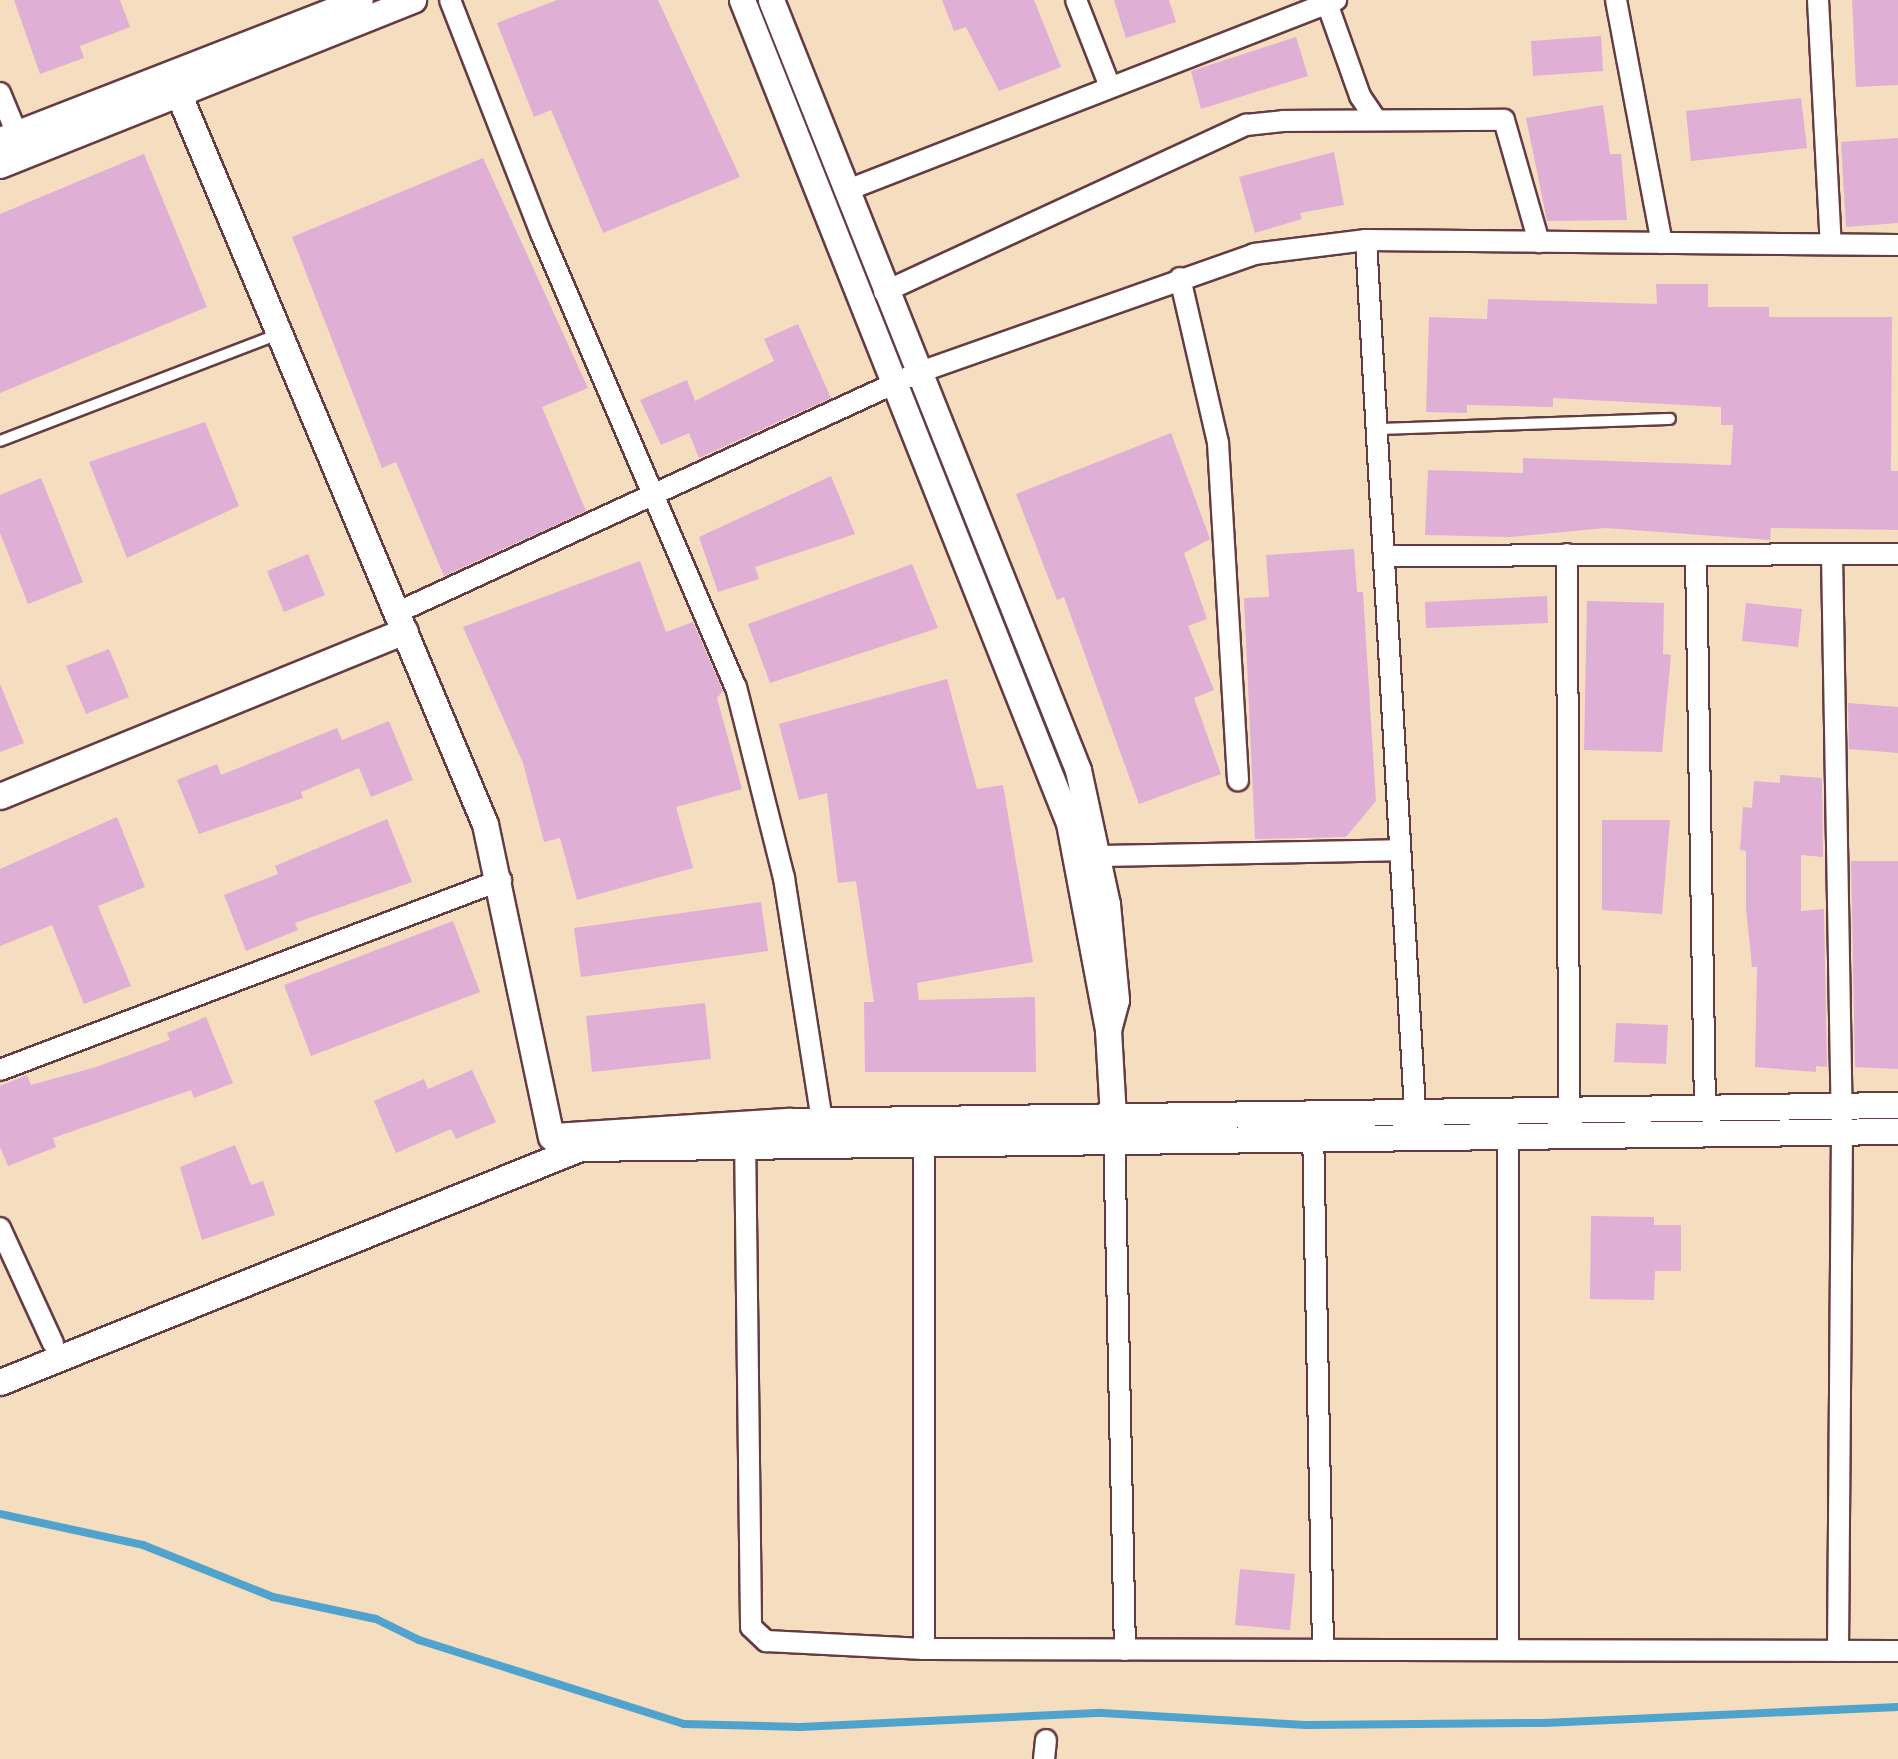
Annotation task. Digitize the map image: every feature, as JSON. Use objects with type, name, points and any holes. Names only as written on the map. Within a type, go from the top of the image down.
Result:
[{"type":"street","points":[[0,165],[360,0]]},
{"type":"street","points":[[0,92],[8,137],[174,86],[413,0]]},
{"type":"street","points":[[450,0],[653,495],[736,686],[784,878],[822,1120]]},
{"type":"street","points":[[742,0],[891,386],[1069,824],[1108,1030],[1114,1116],[1125,1650]]},
{"type":"street","points":[[770,0],[1078,770],[1099,856],[1116,1000],[1108,1030]]},
{"type":"street","points":[[1076,0],[1109,84]]},
{"type":"street","points":[[1616,0],[1662,243]]},
{"type":"street","points":[[1818,0],[1831,244]]},
{"type":"street","points":[[845,191],[1109,84],[1332,3],[1360,96],[1374,118]]},
{"type":"street","points":[[174,86],[485,824],[502,880],[552,1137]]},
{"type":"street","points":[[884,292],[1246,125],[1374,118],[1504,120],[1539,242]]},
{"type":"street","points":[[0,796],[400,622],[653,495],[917,373],[1254,254],[1366,240],[1898,245]]},
{"type":"street","points":[[1366,240],[1415,1112]]},
{"type":"street","points":[[1180,278],[1218,444],[1238,780]]},
{"type":"street","points":[[1567,554],[1569,1109]]},
{"type":"street","points":[[1832,554],[1842,1119],[1838,1651]]},
{"type":"street","points":[[1384,556],[1898,554]]},
{"type":"street","points":[[1696,555],[1705,1107]]},
{"type":"street","points":[[1099,856],[1400,850]]},
{"type":"street","points":[[0,1070],[502,880]]},
{"type":"street","points":[[0,1382],[544,1157],[580,1148],[745,1133],[822,1120],[924,1132],[1114,1144],[1508,1138],[1842,1119],[1898,1105]]},
{"type":"street","points":[[0,1363],[552,1137],[924,1132],[1114,1116],[1705,1107],[1842,1119],[1898,1131]]},
{"type":"street","points":[[1508,1111],[1508,1650]]},
{"type":"street","points":[[1312,1114],[1323,1650]]},
{"type":"street","points":[[924,1132],[924,1649]]},
{"type":"street","points":[[745,1133],[750,1627],[766,1641],[924,1649],[1898,1651]]},
{"type":"street","points":[[0,1228],[52,1343]]},
{"type":"lane","points":[[0,441],[276,335]]},
{"type":"lane","points":[[1376,429],[1670,419]]},
{"type":"building","points":[[14,0],[120,0],[130,27],[80,46],[84,58],[40,74]]},
{"type":"building","points":[[557,0],[658,0],[740,177],[603,233],[551,110],[534,117],[497,23]]},
{"type":"building","points":[[942,0],[1034,0],[1061,67],[999,91],[966,27],[954,31]]},
{"type":"building","points":[[1114,0],[1169,0],[1176,22],[1126,38]]},
{"type":"building","points":[[1852,0],[1898,0],[1898,85],[1856,87]]},
{"type":"building","points":[[1601,36],[1603,71],[1533,76],[1531,41]]},
{"type":"building","points":[[1296,37],[1308,76],[1201,109],[1191,71]]},
{"type":"building","points":[[1801,98],[1807,148],[1691,161],[1686,111]]},
{"type":"building","points":[[1603,105],[1610,154],[1621,154],[1627,220],[1547,221],[1526,118]]},
{"type":"building","points":[[1898,138],[1898,223],[1846,227],[1841,142]]},
{"type":"building","points":[[1334,152],[1344,205],[1300,213],[1302,219],[1255,233],[1239,177]]},
{"type":"building","points":[[144,154],[207,307],[0,393],[0,214]]},
{"type":"building","points":[[483,158],[588,388],[542,407],[586,511],[444,576],[396,462],[382,468],[292,237]]},
{"type":"building","points":[[1656,284],[1708,284],[1708,307],[1769,307],[1769,317],[1892,317],[1891,471],[1898,471],[1898,530],[1771,528],[1770,540],[1605,528],[1510,537],[1425,535],[1428,470],[1523,473],[1523,458],[1731,465],[1733,425],[1721,425],[1721,407],[1553,398],[1553,407],[1467,405],[1467,413],[1426,412],[1429,317],[1487,319],[1488,299],[1657,304]]},
{"type":"building","points":[[798,324],[831,398],[699,458],[689,433],[661,445],[640,400],[687,380],[695,401],[774,361],[764,339]]},
{"type":"building","points":[[205,422],[239,506],[127,558],[89,462]]},
{"type":"building","points":[[1171,433],[1210,539],[1184,553],[1207,619],[1188,626],[1214,690],[1194,698],[1221,774],[1139,804],[1064,597],[1057,600],[1016,494]]},
{"type":"building","points":[[831,476],[855,534],[755,567],[759,579],[718,592],[699,537]]},
{"type":"building","points":[[41,478],[83,582],[28,604],[0,533],[0,495]]},
{"type":"building","points":[[1354,549],[1357,592],[1363,592],[1376,801],[1346,837],[1255,839],[1244,598],[1269,597],[1266,555]]},
{"type":"building","points":[[308,554],[325,595],[284,612],[267,571]]},
{"type":"building","points":[[640,561],[666,632],[693,622],[723,691],[717,698],[742,789],[676,807],[693,868],[577,900],[560,838],[544,842],[523,763],[463,627]]},
{"type":"building","points":[[912,564],[938,628],[770,683],[748,624]]},
{"type":"building","points":[[1547,596],[1548,623],[1426,628],[1425,602]]},
{"type":"building","points":[[1587,601],[1664,603],[1663,654],[1671,655],[1662,752],[1584,750]]},
{"type":"building","points":[[1746,603],[1802,609],[1798,647],[1742,641]]},
{"type":"building","points":[[109,649],[129,697],[86,714],[66,666]]},
{"type":"building","points":[[947,679],[977,789],[1003,785],[1033,962],[917,983],[919,1000],[1035,997],[1036,1072],[865,1072],[864,1002],[874,1002],[856,881],[838,883],[827,793],[799,800],[779,724]]},
{"type":"building","points":[[0,684],[24,743],[0,752]]},
{"type":"building","points":[[1848,703],[1898,707],[1898,753],[1849,749]]},
{"type":"building","points":[[389,721],[413,780],[371,797],[359,768],[301,792],[303,798],[199,834],[177,780],[217,764],[221,775],[337,728],[342,740]]},
{"type":"building","points":[[1780,775],[1822,778],[1823,857],[1801,855],[1801,911],[1824,909],[1827,1067],[1816,1066],[1816,1072],[1755,1067],[1757,967],[1752,967],[1746,908],[1746,851],[1740,850],[1743,807],[1752,808],[1754,781],[1780,783]]},
{"type":"building","points":[[117,817],[145,887],[98,906],[131,986],[84,1004],[52,925],[0,946],[0,869]]},
{"type":"building","points":[[387,819],[412,882],[295,923],[298,930],[246,951],[224,895],[278,874],[275,866]]},
{"type":"building","points":[[1602,820],[1670,820],[1662,914],[1602,910]]},
{"type":"building","points":[[1851,861],[1898,861],[1898,1069],[1855,1067]]},
{"type":"building","points":[[761,902],[768,951],[581,977],[574,928]]},
{"type":"building","points":[[453,921],[480,992],[311,1056],[284,985]]},
{"type":"building","points":[[705,1003],[711,1059],[592,1072],[586,1016]]},
{"type":"building","points":[[206,1017],[233,1083],[194,1098],[191,1090],[53,1138],[56,1147],[8,1166],[0,1147],[0,1086],[27,1075],[31,1085],[96,1067],[170,1040],[167,1033]]},
{"type":"building","points":[[1616,1023],[1668,1025],[1666,1064],[1614,1062]]},
{"type":"building","points":[[472,1070],[496,1122],[456,1139],[451,1129],[396,1153],[374,1101],[424,1079],[428,1089]]},
{"type":"building","points":[[235,1145],[251,1185],[263,1181],[275,1215],[202,1240],[180,1167]]},
{"type":"building","points":[[1591,1216],[1654,1217],[1654,1225],[1681,1225],[1681,1271],[1655,1271],[1654,1300],[1590,1299]]},
{"type":"building","points":[[1240,1569],[1295,1574],[1290,1630],[1235,1625]]},
{"type":"waterway","points":[[0,1514],[143,1545],[273,1597],[376,1619],[419,1640],[684,1724],[800,1727],[1102,1713],[1306,1725],[1544,1723],[1898,1707]]}]
